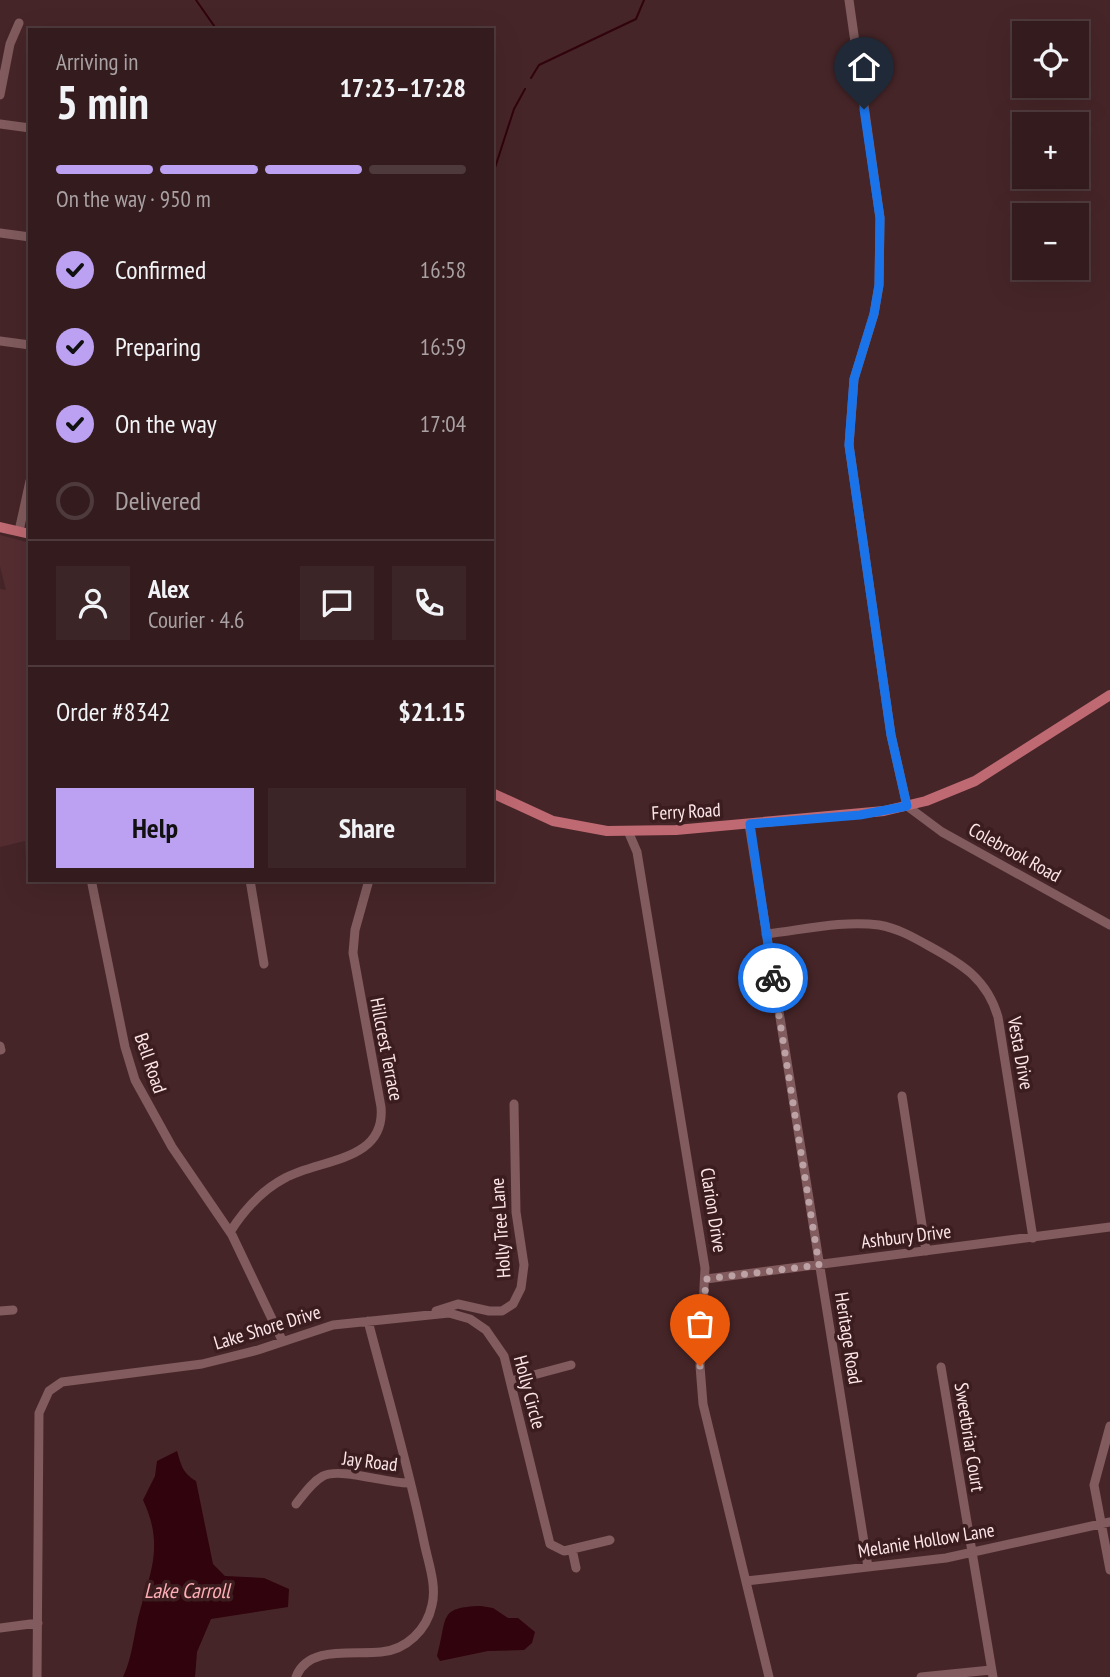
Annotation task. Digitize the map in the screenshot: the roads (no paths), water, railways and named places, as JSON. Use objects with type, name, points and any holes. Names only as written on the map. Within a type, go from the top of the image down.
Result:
[{"type":"main road","points":[[0,527],[25,532]]},
{"type":"main road","name":"Ferry Road","points":[[494,794],[553,821],[591,829],[628,831],[860,815],[907,806],[954,790],[996,770],[1110,695]]},
{"type":"street","points":[[849,0],[880,218],[874,314],[854,379],[849,445],[891,735],[907,806]]},
{"type":"street","points":[[0,94],[10,44],[19,23]]},
{"type":"street","points":[[0,124],[28,128]]},
{"type":"street","points":[[0,233],[28,237]]},
{"type":"street","points":[[0,341],[28,345]]},
{"type":"street","points":[[25,532],[28,501]]},
{"type":"street","name":"Colebrook Road","points":[[907,806],[942,832],[1110,925]]},
{"type":"street","name":"Heritage Road","points":[[750,824],[868,1567]]},
{"type":"street","name":"Clarion Drive","points":[[628,831],[637,852],[706,1279],[701,1386],[769,1677]]},
{"type":"street","points":[[250,882],[264,964]]},
{"type":"street","name":"Hillcrest Terrace","points":[[230,1231],[248,1208],[276,1182],[359,1152],[370,1143],[379,1129],[381,1107],[353,953],[355,930],[368,882]]},
{"type":"street","name":"Bell Road","points":[[92,884],[125,1047],[135,1080],[167,1140],[230,1231]]},
{"type":"street","name":"Vesta Drive","points":[[766,934],[879,925],[906,933],[961,964],[977,978],[989,995],[998,1017],[1033,1238]]},
{"type":"street","points":[[902,1097],[926,1251]]},
{"type":"street","name":"Holly Tree Lane","points":[[431,1313],[458,1304],[502,1311],[513,1304],[521,1288],[524,1265],[516,1212],[512,1132],[514,1104]]},
{"type":"street","name":"Ashbury Drive","points":[[706,1279],[1110,1227]]},
{"type":"street","points":[[230,1231],[282,1340]]},
{"type":"street","points":[[0,1311],[13,1310]]},
{"type":"street","name":"Holly Circle","points":[[368,1321],[431,1313],[460,1315],[486,1330],[499,1346],[511,1381],[548,1539],[559,1550],[572,1549]]},
{"type":"street","points":[[296,1677],[304,1662],[317,1656],[382,1652],[400,1647],[425,1624],[432,1605],[433,1585],[368,1321]]},
{"type":"street","name":"Lake Shore Drive","points":[[37,1677],[39,1413],[49,1391],[70,1380],[202,1364],[333,1325],[368,1321]]},
{"type":"street","points":[[511,1381],[571,1366]]},
{"type":"street","name":"Sweetbriar Court","points":[[941,1367],[992,1674]]},
{"type":"street","points":[[1110,1426],[1094,1485],[1105,1523],[1110,1570]]},
{"type":"street","name":"Jay Road","points":[[296,1504],[316,1480],[329,1474],[410,1483]]},
{"type":"street","name":"Melanie Hollow Lane","points":[[746,1581],[972,1553],[1105,1523]]},
{"type":"street","points":[[576,1568],[572,1549],[610,1540]]},
{"type":"street","points":[[0,1628],[38,1623]]},
{"type":"street","points":[[921,1677],[992,1674]]},
{"type":"water","name":"Lake Carroll","points":[[177,1451],[185,1471],[196,1481],[213,1564],[225,1576],[264,1578],[289,1589],[288,1607],[211,1619],[197,1652],[195,1677],[123,1677],[153,1562],[153,1533],[143,1500],[155,1476],[157,1461]]},
{"type":"water","points":[[481,1606],[493,1608],[508,1618],[518,1618],[535,1632],[532,1643],[524,1650],[488,1651],[440,1661],[437,1656],[447,1617],[457,1609]]},
{"type":"waterway","points":[[196,0],[216,28]]},
{"type":"waterway","points":[[531,78],[539,65],[636,19],[644,0]]},
{"type":"waterway","points":[[494,171],[514,109],[525,89]]}]
